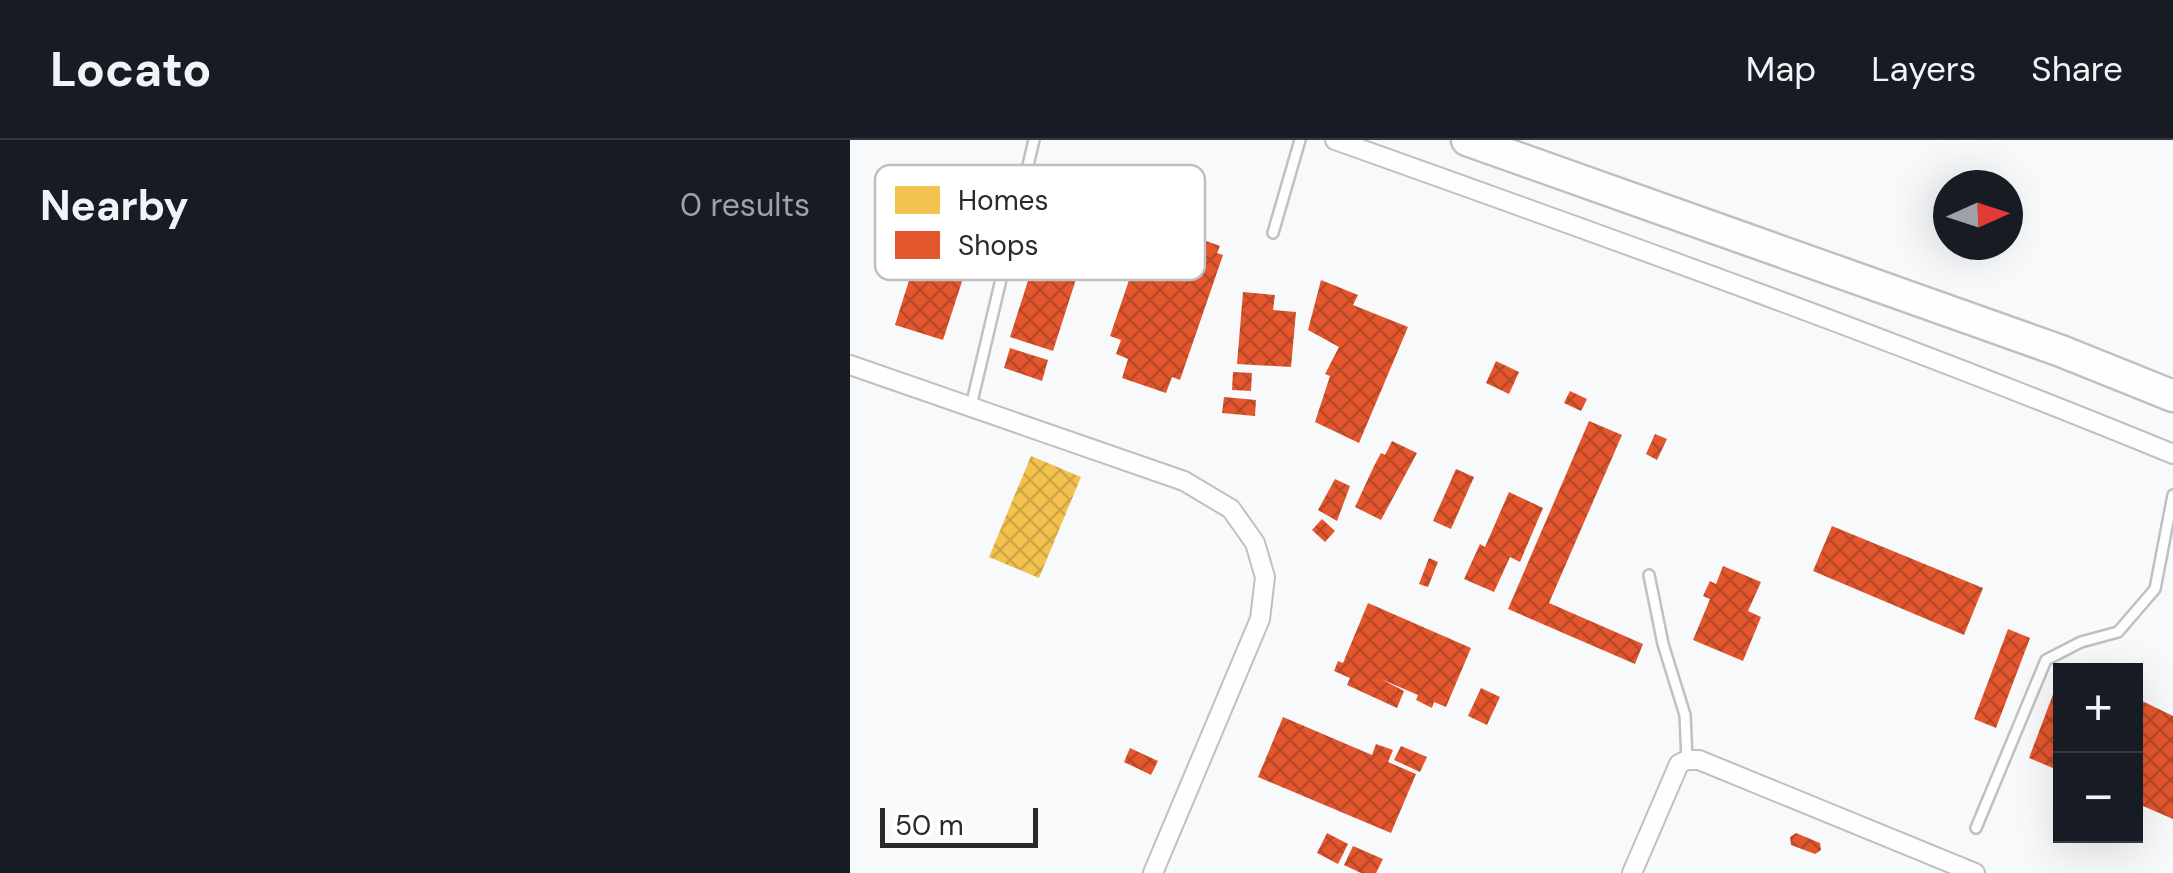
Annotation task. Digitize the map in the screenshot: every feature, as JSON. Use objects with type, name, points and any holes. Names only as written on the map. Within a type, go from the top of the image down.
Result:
[{"type":"highway","points":[[1468,140],[2061,351],[2173,396]]},
{"type":"street","points":[[1335,140],[1651,252],[2028,394],[2173,454]]},
{"type":"street","points":[[850,365],[1184,481],[1231,509],[1255,543],[1265,578],[1260,619],[1153,873]]},
{"type":"street","points":[[1632,873],[1679,764],[1687,760],[1699,760],[1975,873]]},
{"type":"lane","points":[[1028,165],[1034,140]]},
{"type":"lane","points":[[1273,233],[1300,140]]},
{"type":"lane","points":[[971,406],[1001,280]]},
{"type":"lane","points":[[1976,828],[2046,660],[2081,642],[2118,632],[2155,589],[2173,494]]},
{"type":"lane","points":[[1649,576],[1663,644],[1685,715],[1687,760]]},
{"type":"building: Homes","points":[[1031,456],[1081,477],[1039,578],[989,557]]},
{"type":"building: Shops","points":[[1205,240],[1220,246],[1217,253],[1223,255],[1180,380],[1172,377],[1166,393],[1122,378],[1128,359],[1116,354],[1121,340],[1110,336],[1129,280],[1205,280]]},
{"type":"building: Shops","points":[[909,280],[962,280],[943,340],[895,325]]},
{"type":"building: Shops","points":[[1028,280],[1076,280],[1053,351],[1010,337]]},
{"type":"building: Shops","points":[[1321,280],[1358,295],[1353,305],[1408,327],[1359,443],[1315,422],[1330,376],[1325,374],[1339,347],[1308,330]]},
{"type":"building: Shops","points":[[1243,292],[1275,295],[1273,310],[1296,312],[1291,367],[1237,364]]},
{"type":"building: Shops","points":[[1010,348],[1048,360],[1042,381],[1004,368]]},
{"type":"building: Shops","points":[[1496,361],[1519,372],[1509,394],[1486,383]]},
{"type":"building: Shops","points":[[1233,372],[1252,373],[1251,391],[1232,390]]},
{"type":"building: Shops","points":[[1570,391],[1587,399],[1581,411],[1564,403]]},
{"type":"building: Shops","points":[[1224,397],[1256,400],[1255,416],[1222,413]]},
{"type":"building: Shops","points":[[1589,421],[1622,435],[1549,603],[1643,644],[1635,664],[1508,609]]},
{"type":"building: Shops","points":[[1655,434],[1667,439],[1657,460],[1646,454]]},
{"type":"building: Shops","points":[[1392,441],[1417,453],[1381,520],[1355,507],[1381,453],[1385,455]]},
{"type":"building: Shops","points":[[1456,469],[1474,477],[1451,529],[1433,521]]},
{"type":"building: Shops","points":[[1335,479],[1350,486],[1337,521],[1318,510]]},
{"type":"building: Shops","points":[[1509,492],[1543,508],[1520,562],[1510,557],[1494,592],[1464,579],[1480,544],[1485,547]]},
{"type":"building: Shops","points":[[1322,519],[1335,531],[1325,542],[1312,530]]},
{"type":"building: Shops","points":[[1832,526],[1983,588],[1964,635],[1813,571]]},
{"type":"building: Shops","points":[[1429,558],[1438,562],[1428,587],[1419,584]]},
{"type":"building: Shops","points":[[1723,566],[1761,582],[1748,611],[1761,617],[1743,661],[1693,640],[1710,599],[1703,596],[1710,581],[1716,584]]},
{"type":"building: Shops","points":[[1368,603],[1471,648],[1446,707],[1434,702],[1432,708],[1416,700],[1418,695],[1381,679],[1404,691],[1397,708],[1347,685],[1350,678],[1334,671],[1338,661],[1343,663]]},
{"type":"building: Shops","points":[[2008,629],[2030,638],[1996,728],[1974,719]]},
{"type":"building: Shops","points":[[1481,688],[1500,697],[1487,725],[1468,716]]},
{"type":"building: Shops","points":[[2053,695],[2053,768],[2029,758]]},
{"type":"building: Shops","points":[[2143,701],[2173,716],[2173,819],[2143,806]]},
{"type":"building: Shops","points":[[1283,717],[1372,755],[1376,744],[1393,750],[1388,762],[1416,774],[1391,833],[1258,777]]},
{"type":"building: Shops","points":[[1401,746],[1427,757],[1420,772],[1394,760]]},
{"type":"building: Shops","points":[[1130,748],[1158,761],[1151,775],[1124,762]]},
{"type":"building: Shops","points":[[1327,833],[1348,844],[1338,864],[1317,853]]},
{"type":"building: Shops","points":[[1796,833],[1820,843],[1821,850],[1815,854],[1791,845],[1790,837]]},
{"type":"building: Shops","points":[[1353,846],[1383,859],[1376,873],[1361,873],[1344,865]]}]
